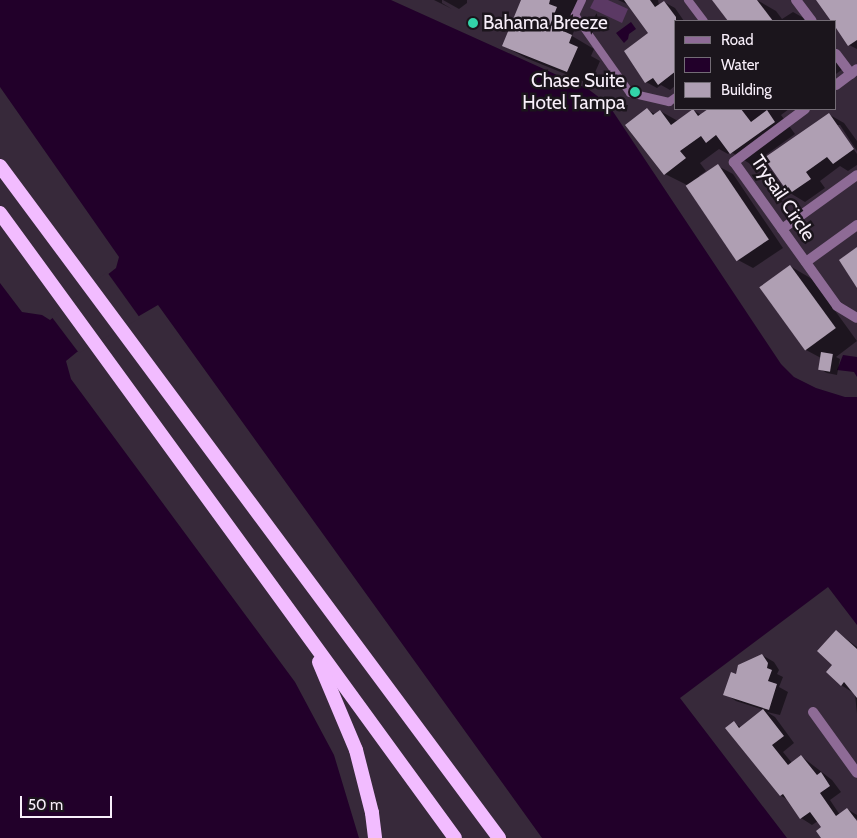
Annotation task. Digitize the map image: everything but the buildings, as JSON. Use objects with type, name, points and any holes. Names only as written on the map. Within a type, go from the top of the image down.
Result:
[{"type":"highway","points":[[0,166],[499,838]]},
{"type":"highway","points":[[0,213],[455,838]]},
{"type":"highway","points":[[310,641],[356,750],[372,813],[375,838]]},
{"type":"street","points":[[796,0],[811,20]]},
{"type":"street","points":[[837,55],[854,72],[837,85]]},
{"type":"street","name":"Trysail Circle","points":[[804,110],[734,162],[838,306],[857,318]]},
{"type":"street","points":[[782,229],[857,175]]},
{"type":"street","points":[[806,262],[857,224]]},
{"type":"street","points":[[813,712],[857,773]]},
{"type":"lane","points":[[582,0],[575,15],[630,93],[669,102],[674,98]]},
{"type":"lane","points":[[688,0],[703,20]]},
{"type":"shaded area","points":[[594,0],[608,0],[628,9],[622,23],[590,8]]},
{"type":"water","points":[[0,0],[391,0],[588,89],[608,104],[781,364],[794,377],[816,388],[845,397],[857,397],[857,625],[828,587],[680,698],[787,838],[542,838],[158,305],[77,352],[66,361],[71,379],[295,682],[334,755],[359,838],[0,838],[0,283],[22,312],[42,315],[50,320],[116,268],[119,257],[0,87]]},
{"type":"water","points":[[631,22],[636,29],[629,34],[628,39],[624,43],[616,33]]},
{"type":"water","points":[[843,355],[857,357],[857,377],[854,372],[837,370]]},
{"type":"pier","points":[[107,272],[140,318],[79,353],[51,316]]},
{"type":"place","name":"Bahama Breeze","points":[[473,23]]},
{"type":"place","name":"Chase Suite Hotel Tampa","points":[[635,92]]}]
